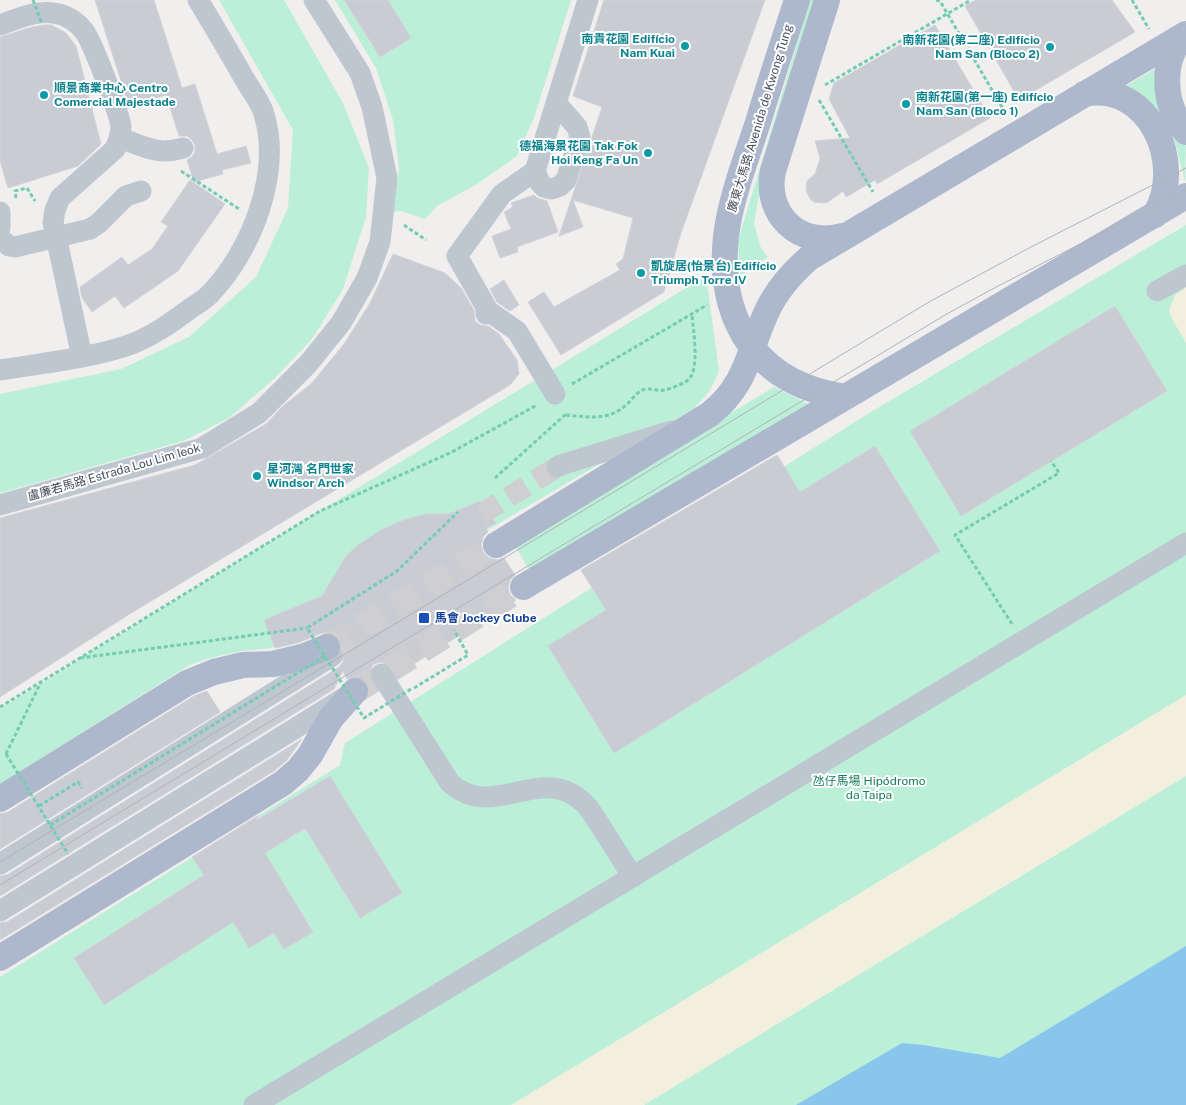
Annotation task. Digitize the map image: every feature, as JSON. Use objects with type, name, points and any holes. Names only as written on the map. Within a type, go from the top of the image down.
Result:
[{"type":"main road","name":"廣東大馬路 Avenida de Kwong Tung","points":[[797,0],[735,195],[724,258],[728,293],[741,333],[753,350],[773,369],[792,381],[813,390],[846,397]]},
{"type":"main road","points":[[827,0],[804,97],[772,175],[771,189],[775,206],[782,218],[792,228],[808,236],[822,238],[844,235],[852,231]]},
{"type":"main road","points":[[496,545],[692,425],[722,404],[744,372],[772,301],[792,273],[818,251],[1185,35]]},
{"type":"main road","points":[[1185,35],[1178,43],[1170,60],[1167,86],[1173,112],[1186,132]]},
{"type":"main road","points":[[1084,94],[1106,94],[1129,100],[1148,114],[1162,132],[1170,155],[1171,172],[1166,195],[1155,214]]},
{"type":"main road","points":[[523,587],[1186,196]]},
{"type":"main road","points":[[0,799],[187,683],[214,672],[243,665],[273,664],[328,653]]},
{"type":"main road","points":[[0,958],[283,783],[298,770],[310,755],[331,718],[354,691]]},
{"type":"street","points":[[0,370],[127,346],[165,327],[209,295],[229,270],[256,220],[265,192],[270,165],[269,138],[262,110],[198,0]]},
{"type":"street","name":"盧廉若馬路 Estrada Lou Lim Ieok","points":[[0,505],[202,448],[260,413],[308,364],[342,323],[367,278],[380,242],[387,178],[372,107],[360,73],[314,0]]},
{"type":"street","points":[[556,102],[577,127],[580,135],[567,178],[560,186],[552,189],[544,187],[536,179],[535,171],[556,102],[588,0]]},
{"type":"street","points":[[0,25],[31,14],[46,12],[61,14],[74,21],[85,32],[92,45],[121,126],[120,138],[111,154],[60,198],[54,210],[53,222],[82,356]]},
{"type":"street","points":[[120,138],[158,152],[170,152],[183,148]]},
{"type":"street","points":[[535,171],[502,194],[457,256],[487,312],[517,331],[555,394]]},
{"type":"street","points":[[0,238],[4,243],[15,247],[90,229],[99,223],[126,196],[141,191]]},
{"type":"street","points":[[0,228],[8,207]]},
{"type":"street","points":[[1157,291],[1186,275]]},
{"type":"street","points":[[557,467],[561,464],[692,425]]},
{"type":"street","points":[[254,1105],[1186,542]]},
{"type":"street","points":[[0,864],[328,653]]},
{"type":"street","points":[[382,674],[450,783],[459,791],[471,796],[493,798],[541,787],[562,788],[585,804],[633,877]]},
{"type":"street","points":[[0,911],[354,691]]},
{"type":"path","points":[[33,0],[42,24]]},
{"type":"path","points":[[936,0],[940,1],[1018,133]]},
{"type":"path","points":[[885,212],[804,97],[971,0]]},
{"type":"path","points":[[1132,0],[1161,49]]},
{"type":"path","points":[[177,168],[256,220]]},
{"type":"path","points":[[8,207],[16,191],[26,188],[38,205]]},
{"type":"path","points":[[0,707],[320,511],[450,453],[517,418],[728,293]]},
{"type":"path","points":[[495,478],[566,415],[607,417],[619,411],[641,391],[650,389],[663,391],[689,379],[696,365],[692,314]]},
{"type":"path","points":[[555,394],[566,415]]},
{"type":"path","points":[[1023,642],[955,535],[1059,473],[1051,461]]},
{"type":"path","points":[[79,658],[307,628],[397,571],[458,512]]},
{"type":"path","points":[[307,628],[328,653],[364,718],[468,655],[454,630]]},
{"type":"path","points":[[50,825],[328,653]]},
{"type":"path","points":[[42,681],[6,754],[68,854]]},
{"type":"path","points":[[39,806],[78,782]]},
{"type":"green space","points":[[219,0],[284,0],[343,103],[369,168],[366,217],[343,289],[312,339],[275,378],[229,418],[183,441],[0,493],[0,394],[121,369],[189,337],[256,277],[288,208],[293,130]]},
{"type":"green space","points":[[335,0],[571,0],[534,118],[517,156],[477,184],[437,206],[425,219],[401,211],[393,212],[399,168],[393,120],[376,68]]},
{"type":"green space","points":[[810,0],[821,0],[758,200],[754,224],[761,248],[768,257],[740,276],[738,241]]},
{"type":"green space","points":[[1157,68],[1186,142],[1185,182],[1177,149],[1169,131],[1122,88]]},
{"type":"green space","name":"氹仔馬場 Hipódromo da Taipa","points":[[1186,225],[1186,1105],[0,1105],[0,977],[340,765],[345,743],[871,412]]},
{"type":"green space","points":[[706,276],[719,371],[709,392],[693,409],[302,639],[271,648],[241,651],[206,659],[188,666],[0,784],[0,709]]},
{"type":"green space","points":[[774,387],[808,404],[530,571],[514,544]]},
{"type":"sand","points":[[1186,287],[1186,343],[1169,310],[1175,295]]},
{"type":"sand","points":[[1186,695],[1186,776],[644,1105],[511,1105]]},
{"type":"water","points":[[1186,946],[1186,1105],[796,1105],[902,1043],[1000,1058]]},
{"type":"building","points":[[95,0],[154,0],[182,88],[195,84],[217,154],[246,146],[251,163],[222,170],[223,174],[194,182],[187,160],[195,152],[195,145],[187,136],[179,136],[166,95],[129,106]]},
{"type":"building","points":[[344,0],[388,0],[411,38],[380,57]]},
{"type":"building","points":[[604,0],[765,0],[681,233],[664,292],[561,355],[528,302],[544,292],[554,307],[620,270],[616,264],[623,259],[633,218],[573,200],[583,227],[559,236],[602,107],[573,96]]},
{"type":"building","name":"南新花園(第二座) Edifício Nam San (Bloco 2)","points":[[976,0],[1112,0],[1135,32],[1019,100],[965,6]]},
{"type":"building","name":"順景商業中心 Centro Comercial Majestade","points":[[44,25],[51,25],[66,33],[76,46],[101,144],[78,166],[8,188],[0,161],[0,37]]},
{"type":"building","name":"南新花園(第一座) Edifício Nam San (Bloco 1)","points":[[935,25],[990,118],[877,184],[875,180],[846,197],[843,191],[828,202],[814,202],[810,199],[806,190],[807,181],[815,174],[820,158],[815,141],[850,138],[829,99],[834,83]]},
{"type":"building","points":[[190,180],[225,204],[178,271],[124,308],[115,296],[92,312],[82,298],[80,287],[122,257],[128,265],[152,249],[168,226],[161,222]]},
{"type":"building","points":[[534,195],[547,201],[558,232],[517,247],[518,252],[500,258],[492,236],[511,229],[504,212],[513,207],[511,203]]},
{"type":"building","name":"星河灣 名門世家 Windsor Arch","points":[[393,254],[445,273],[461,288],[474,310],[475,321],[480,325],[488,326],[499,334],[517,360],[519,374],[510,385],[128,615],[0,697],[0,518],[195,465],[266,424],[284,405],[311,384],[344,344],[370,303]]},
{"type":"building","points":[[504,280],[519,305],[510,311],[497,302],[490,289]]},
{"type":"building","points":[[1115,306],[1167,391],[961,516],[910,431]]},
{"type":"building","points":[[875,446],[940,551],[614,753],[548,646],[606,610],[581,570],[777,455],[800,492]]},
{"type":"building","points":[[480,501],[496,523],[486,528],[488,532],[483,537],[481,545],[483,552],[489,558],[497,560],[504,558],[515,575],[510,580],[508,588],[510,595],[516,600],[396,675],[386,663],[374,664],[369,674],[375,688],[370,691],[365,680],[358,676],[347,679],[343,671],[334,689],[0,896],[0,876],[7,875],[339,667],[343,662],[344,655],[341,641],[336,635],[330,632],[322,633],[297,643],[275,648],[264,620],[322,596],[346,556],[358,545],[381,530],[406,519],[427,514],[449,514]]},
{"type":"building","points":[[207,691],[220,712],[0,849],[0,814],[8,812],[194,696]]},
{"type":"building","points":[[302,739],[287,760],[274,771],[0,940],[0,923],[7,922]]},
{"type":"building","points":[[330,776],[402,893],[360,918],[305,828],[265,853],[313,932],[284,949],[274,933],[249,948],[233,922],[104,1005],[74,958],[204,875],[192,857],[259,815],[255,821]]},
{"type":"tunnel","points":[[481,514],[557,467]]},
{"type":"tunnel","points":[[327,647],[496,545]]},
{"type":"tunnel","points":[[355,691],[523,587]]},
{"type":"tunnel","points":[[332,656],[355,631]]},
{"type":"tram line","points":[[0,862],[929,302],[1029,248],[1186,168]]},
{"type":"tram line","points":[[0,885],[945,315],[1186,190]]},
{"type":"place","name":"南貴花園 Edifício Nam Kuai","points":[[685,46]]},
{"type":"place","name":"南新花園(第二座) Edifício Nam San (Bloco 2)","points":[[1050,47]]},
{"type":"place","name":"順景商業中心 Centro Comercial Majestade","points":[[44,95]]},
{"type":"place","name":"南新花園(第一座) Edifício Nam San (Bloco 1)","points":[[906,104]]},
{"type":"place","name":"德福海景花園 Tak Fok Hoi Keng Fa Un","points":[[648,153]]},
{"type":"place","name":"凱旋居(怡景台) Edifício Triumph Torre IV","points":[[641,273]]},
{"type":"place","name":"星河灣 名門世家 Windsor Arch","points":[[257,476]]},
{"type":"place","name":"馬會 Jockey Clube","points":[[424,618]]}]
